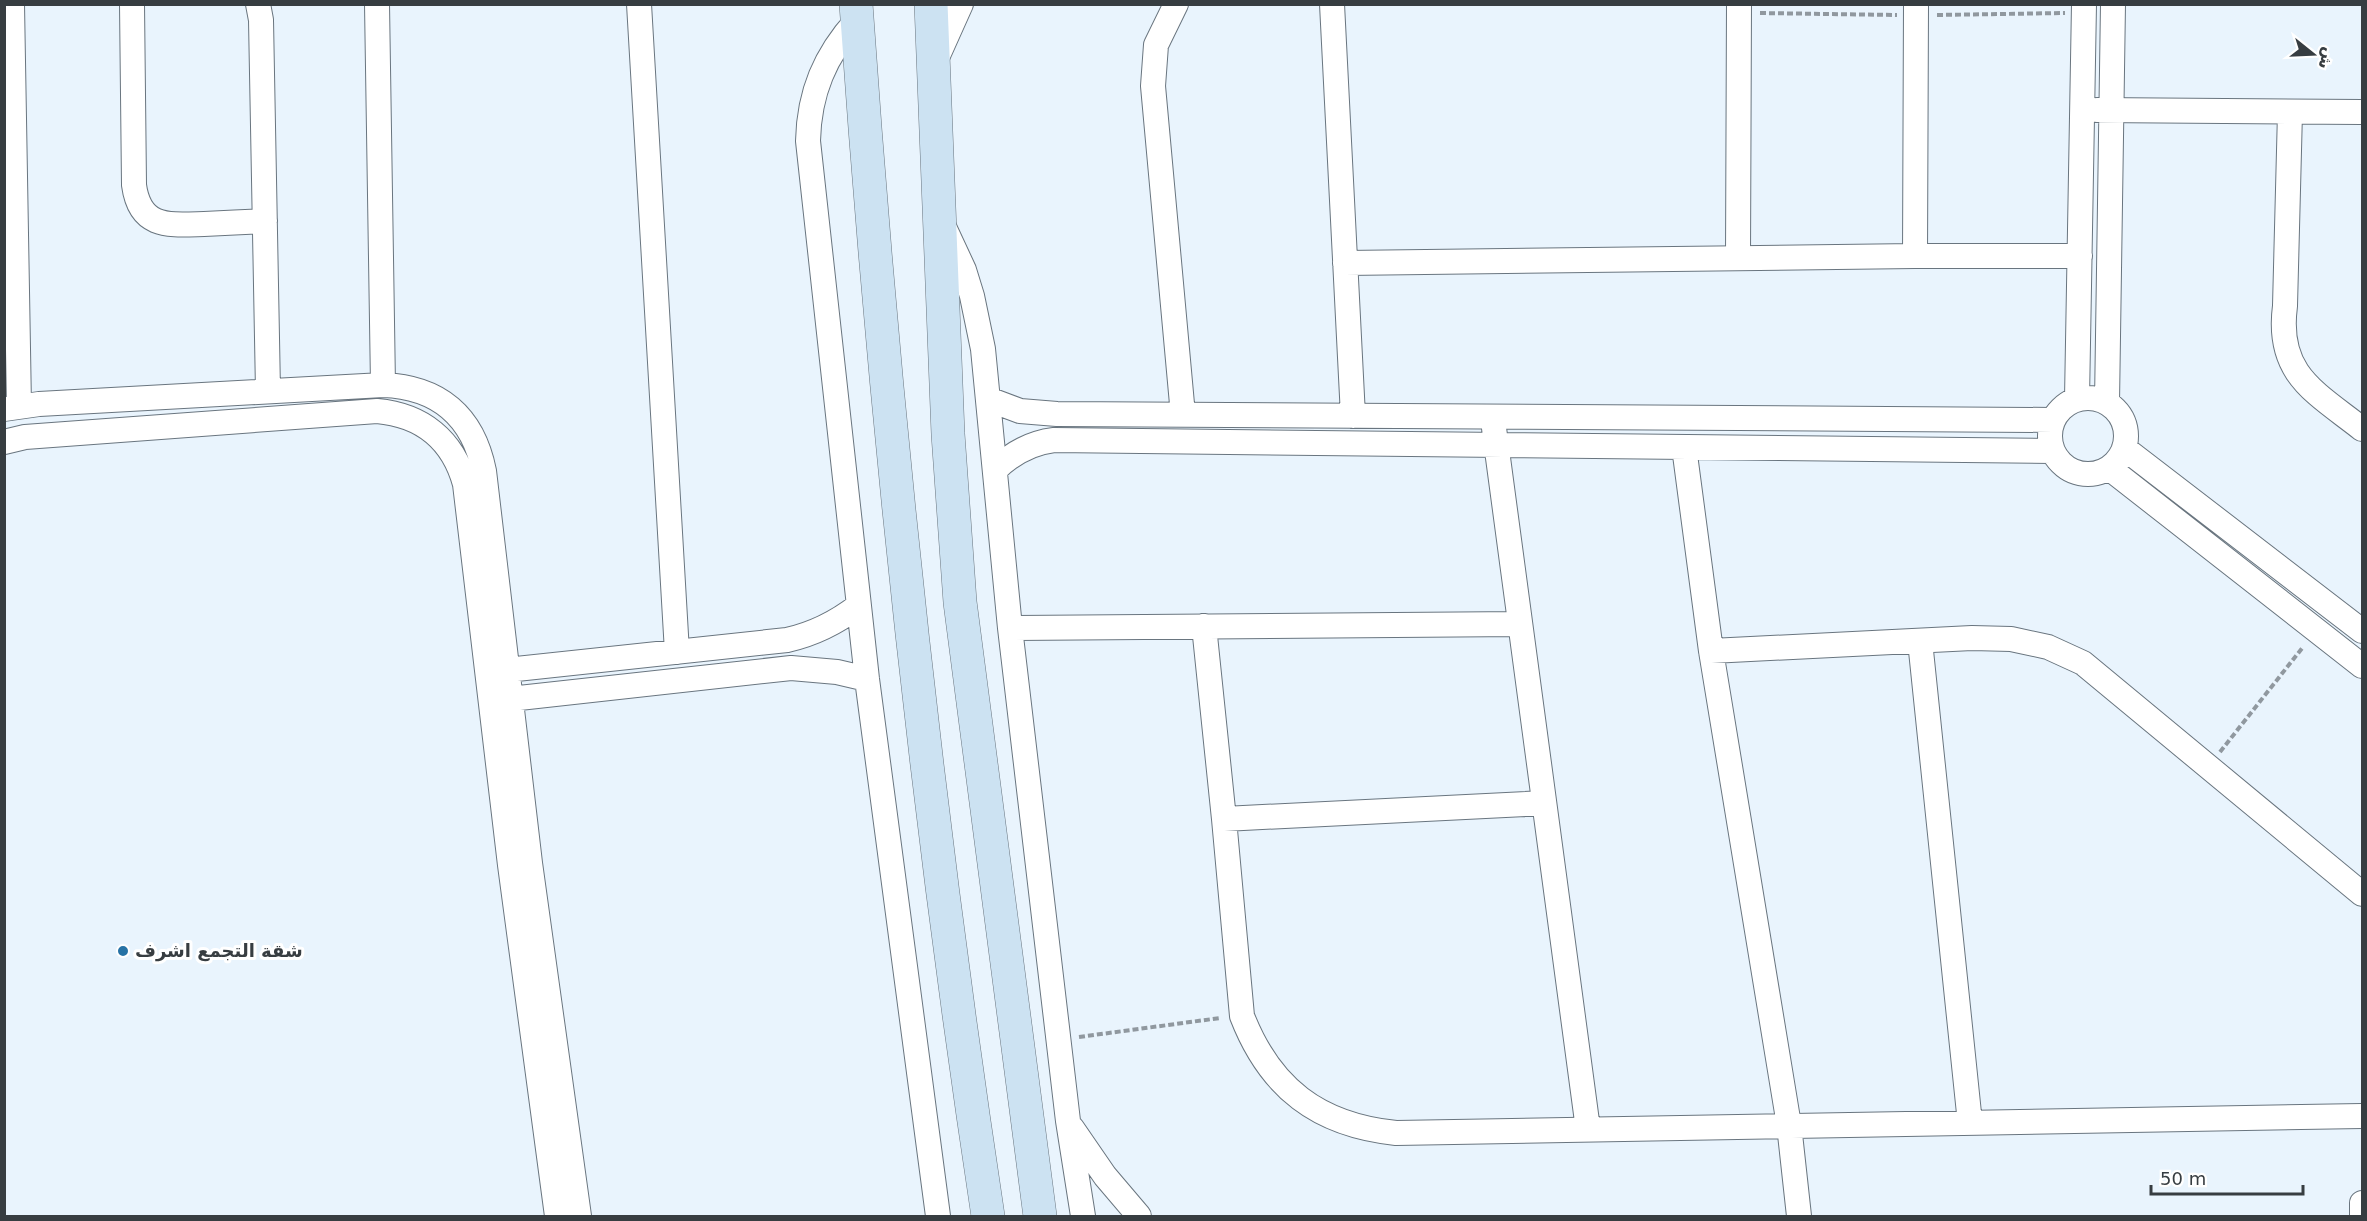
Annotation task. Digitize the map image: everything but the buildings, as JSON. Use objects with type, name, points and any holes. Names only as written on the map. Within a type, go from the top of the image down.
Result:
[{"type":"street","points":[[12,4],[12,407],[383,385],[415,389],[444,403],[467,426],[475,440],[484,471],[499,664],[511,877],[557,1216]]},
{"type":"street","points":[[132,4],[134,185],[139,205],[154,220],[174,226],[265,221]]},
{"type":"street","points":[[258,4],[261,20],[268,391]]},
{"type":"street","points":[[377,4],[383,385]]},
{"type":"street","points":[[639,4],[677,652]]},
{"type":"street","points":[[931,4],[948,434],[960,602],[1040,1216]]},
{"type":"street","points":[[934,64],[961,4]]},
{"type":"street","points":[[1176,4],[1156,45],[1153,86],[1184,415]]},
{"type":"street","points":[[1332,4],[1353,416]]},
{"type":"street","points":[[1738,258],[1739,4]]},
{"type":"street","points":[[1915,256],[1916,4]]},
{"type":"street","points":[[2077,399],[2084,4]]},
{"type":"street","points":[[2107,403],[2113,4]]},
{"type":"street","points":[[857,12],[824,67],[812,103],[808,141],[858,606],[938,1216]]},
{"type":"street","points":[[857,12],[885,366],[909,614],[951,961],[988,1216]]},
{"type":"street","points":[[2082,110],[2362,112]]},
{"type":"street","points":[[2290,112],[2285,306],[2282,328],[2285,350],[2295,371],[2310,387],[2362,429]]},
{"type":"street","points":[[940,221],[964,270],[983,349],[1010,628],[1068,1121],[1083,1216]]},
{"type":"street","points":[[1345,263],[2080,256]]},
{"type":"street","points":[[2093,398],[2107,403],[2122,418],[2126,428],[2124,448],[2118,460],[2099,473],[2087,475],[2066,468],[2052,451],[2050,430],[2053,420],[2063,407],[2077,399],[2093,398]]},
{"type":"street","points":[[988,399],[1020,411],[1038,414],[2053,420]]},
{"type":"street","points":[[4,442],[25,437],[377,411],[392,412],[421,423],[445,442],[461,469],[465,484],[499,664],[510,699],[579,1216]]},
{"type":"street","points":[[1492,417],[1588,1129]]},
{"type":"street","points":[[995,470],[1018,451],[1031,445],[1054,440],[2052,451]]},
{"type":"street","points":[[1684,447],[1711,651],[1789,1125],[1799,1216]]},
{"type":"street","points":[[2124,448],[2362,631]]},
{"type":"street","points":[[2109,468],[2362,666]]},
{"type":"street","points":[[499,664],[723,648],[801,637],[831,625],[858,606]]},
{"type":"street","points":[[1010,628],[1520,624]]},
{"type":"street","points":[[1204,626],[1242,1016],[1251,1040],[1264,1062],[1281,1082],[1307,1104],[1346,1124],[1396,1133],[2362,1116]]},
{"type":"street","points":[[801,637],[806,668]]},
{"type":"street","points":[[1711,651],[2011,639],[2048,647],[2083,663],[2362,894]]},
{"type":"street","points":[[1920,641],[1970,1123]]},
{"type":"street","points":[[723,648],[727,675]]},
{"type":"street","points":[[510,699],[806,668],[837,672],[867,680]]},
{"type":"street","points":[[1224,819],[1544,803]]},
{"type":"street","points":[[1068,1121],[1105,1176],[1139,1216]]},
{"type":"street","points":[[2362,1203],[2362,1216]]},
{"type":"path","points":[[2208,766],[2317,630]]},
{"type":"path","points":[[1058,1040],[1242,1016]]},
{"type":"place","name":"شقة التجمع اشرف","points":[[123,951]]}]
